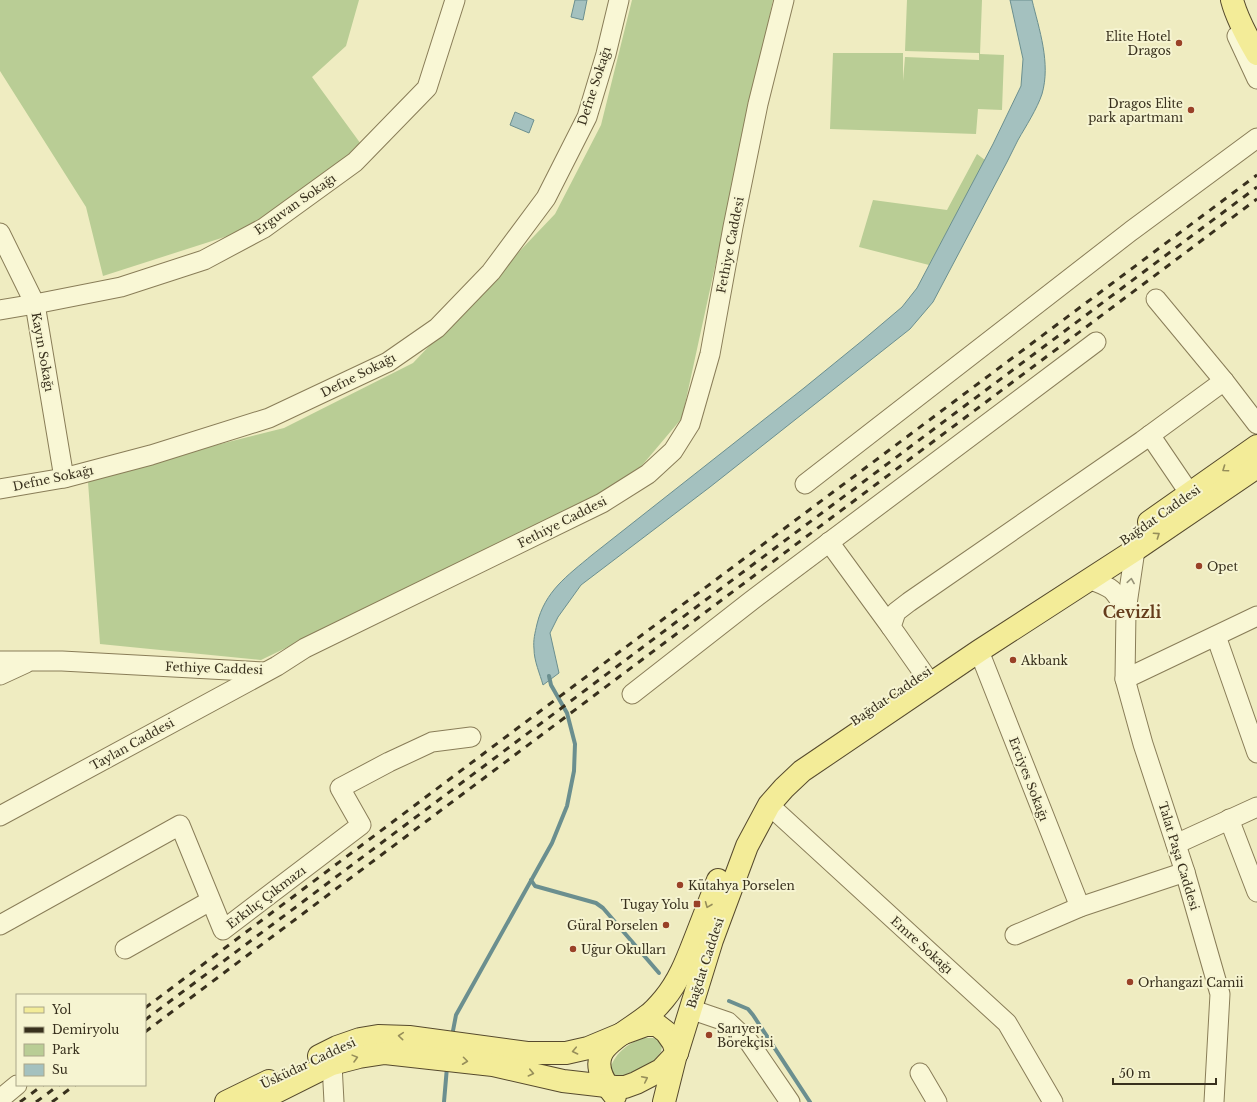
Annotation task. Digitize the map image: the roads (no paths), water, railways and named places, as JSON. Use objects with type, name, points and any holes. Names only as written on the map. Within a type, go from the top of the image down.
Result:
[{"type":"main road","points":[[1236,2],[1257,32]]},
{"type":"main road","points":[[1236,2],[1257,54]]},
{"type":"main road","name":"Bağdat Caddesi","points":[[609,1097],[600,1070],[600,1059],[604,1050],[624,1033],[648,1016],[663,1000],[676,982],[682,972],[724,866],[743,826],[765,790],[791,765],[826,740],[1108,550],[1257,446]]},
{"type":"main road","name":"Bağdat Caddesi","points":[[609,1097],[625,1087],[646,1079],[661,1070],[677,1053],[712,940],[747,846],[769,805],[784,788],[802,772],[979,650],[1136,550],[1257,467]]},
{"type":"main road","name":"Bağdat Caddesi","points":[[438,1050],[494,1056],[527,1053],[566,1053],[588,1048],[646,1025],[657,1025],[670,1037],[677,1053]]},
{"type":"main road","name":"Üsküdar Caddesi","points":[[226,1102],[337,1048],[360,1039],[378,1036],[396,1036],[438,1050]]},
{"type":"main road","name":"Üsküdar Caddesi","points":[[256,1102],[332,1064],[359,1057],[385,1053],[438,1050]]},
{"type":"main road","points":[[664,1102],[677,1053]]},
{"type":"main road","name":"Bağdat Caddesi","points":[[494,1056],[609,1097]]},
{"type":"street","name":"Erguvan Sokağı","points":[[0,310],[121,287],[204,260],[264,228],[355,162],[427,88],[455,0]]},
{"type":"street","name":"Defne Sokağı","points":[[0,489],[64,478],[151,455],[269,418],[388,362],[437,328],[491,272],[546,198],[587,117],[606,54],[619,0]]},
{"type":"street","name":"Fethiye Caddesi","points":[[0,661],[62,661],[264,672],[277,666],[305,648],[602,503],[648,474],[673,450],[690,424],[710,354],[733,227],[758,104],[784,0]]},
{"type":"street","points":[[1236,2],[1237,37],[1257,79]]},
{"type":"street","points":[[805,484],[1131,231],[1257,138]]},
{"type":"street","name":"Kayın Sokağı","points":[[0,233],[35,304],[64,478]]},
{"type":"street","points":[[1156,299],[1224,381],[1257,424]]},
{"type":"street","points":[[632,694],[751,601],[1096,342]]},
{"type":"street","points":[[892,627],[896,612],[909,602],[1150,436],[1224,381]]},
{"type":"street","points":[[1150,436],[1190,494]]},
{"type":"street","points":[[829,542],[892,627],[924,674]]},
{"type":"street","name":"Talat Paşa Caddesi","points":[[1136,550],[1126,611],[1124,679],[1143,744],[1185,872],[1220,994],[1214,1102]]},
{"type":"street","points":[[1090,580],[1108,585],[1116,593],[1126,611]]},
{"type":"street","points":[[1124,679],[1257,616]]},
{"type":"street","points":[[1216,636],[1257,753]]},
{"type":"street","name":"Erciyes Sokağı","points":[[979,650],[1080,907]]},
{"type":"street","points":[[0,675],[30,662]]},
{"type":"street","name":"Taylan Caddesi","points":[[0,816],[264,672]]},
{"type":"street","name":"Erkılıç Çıkmazı","points":[[0,926],[180,825],[223,930],[361,825],[340,788],[362,775],[420,746],[432,742],[470,737]]},
{"type":"street","name":"Emre Sokağı","points":[[769,805],[1007,1023],[1053,1102]]},
{"type":"street","points":[[1176,844],[1257,807]]},
{"type":"street","points":[[1229,819],[1257,892]]},
{"type":"street","points":[[1015,935],[1080,907],[1185,872]]},
{"type":"street","points":[[125,949],[210,901]]},
{"type":"street","points":[[690,1009],[728,1022],[749,1042],[776,1093],[790,1102]]},
{"type":"street","points":[[332,1064],[334,1102]]},
{"type":"street","points":[[920,1073],[937,1102]]},
{"type":"street","points":[[0,1099],[16,1086]]},
{"type":"water","points":[[575,0],[587,0],[583,20],[571,17]]},
{"type":"water","points":[[1010,0],[1032,0],[1041,34],[1045,58],[1042,94],[933,302],[910,329],[710,487],[581,585],[558,617],[550,633],[559,673],[543,685],[535,658],[534,636],[545,602],[558,585],[592,555],[863,340],[902,307],[917,288],[993,144],[1021,86],[1023,59]]},
{"type":"water","points":[[515,112],[534,120],[529,133],[510,125]]},
{"type":"waterway","points":[[452,1036],[456,1015],[552,843],[567,806],[574,771],[575,744],[567,713],[551,685],[549,676]]},
{"type":"waterway","points":[[531,880],[535,886],[596,903],[603,908],[659,973]]},
{"type":"waterway","points":[[729,1001],[748,1009],[753,1015],[810,1102]]},
{"type":"waterway","points":[[444,1102],[447,1067]]},
{"type":"railway","points":[[146,1007],[1257,175]]},
{"type":"railway","points":[[146,1019],[1257,187]]},
{"type":"railway","points":[[146,1031],[1257,199]]},
{"type":"railway","points":[[20,1102],[42,1086]]},
{"type":"railway","points":[[36,1102],[58,1086]]},
{"type":"railway","points":[[52,1102],[74,1086]]},
{"type":"place","name":"Elite Hotel Dragos","points":[[1179,43]]},
{"type":"place","name":"Dragos Elite park apartmanı","points":[[1191,110]]},
{"type":"place","name":"Opet","points":[[1199,566]]},
{"type":"place","name":"Akbank","points":[[1013,660]]},
{"type":"place","name":"Kütahya Porselen","points":[[680,885]]},
{"type":"place","name":"Tugay Yolu","points":[[697,904]]},
{"type":"place","name":"Güral Porselen","points":[[666,925]]},
{"type":"place","name":"Uğur Okulları","points":[[573,949]]},
{"type":"place","name":"Orhangazi Camii","points":[[1130,982]]},
{"type":"place","name":"Sarıyer Börekçisi","points":[[709,1035]]},
{"type":"district","name":"Cevizli","points":[[1132,612]]}]
